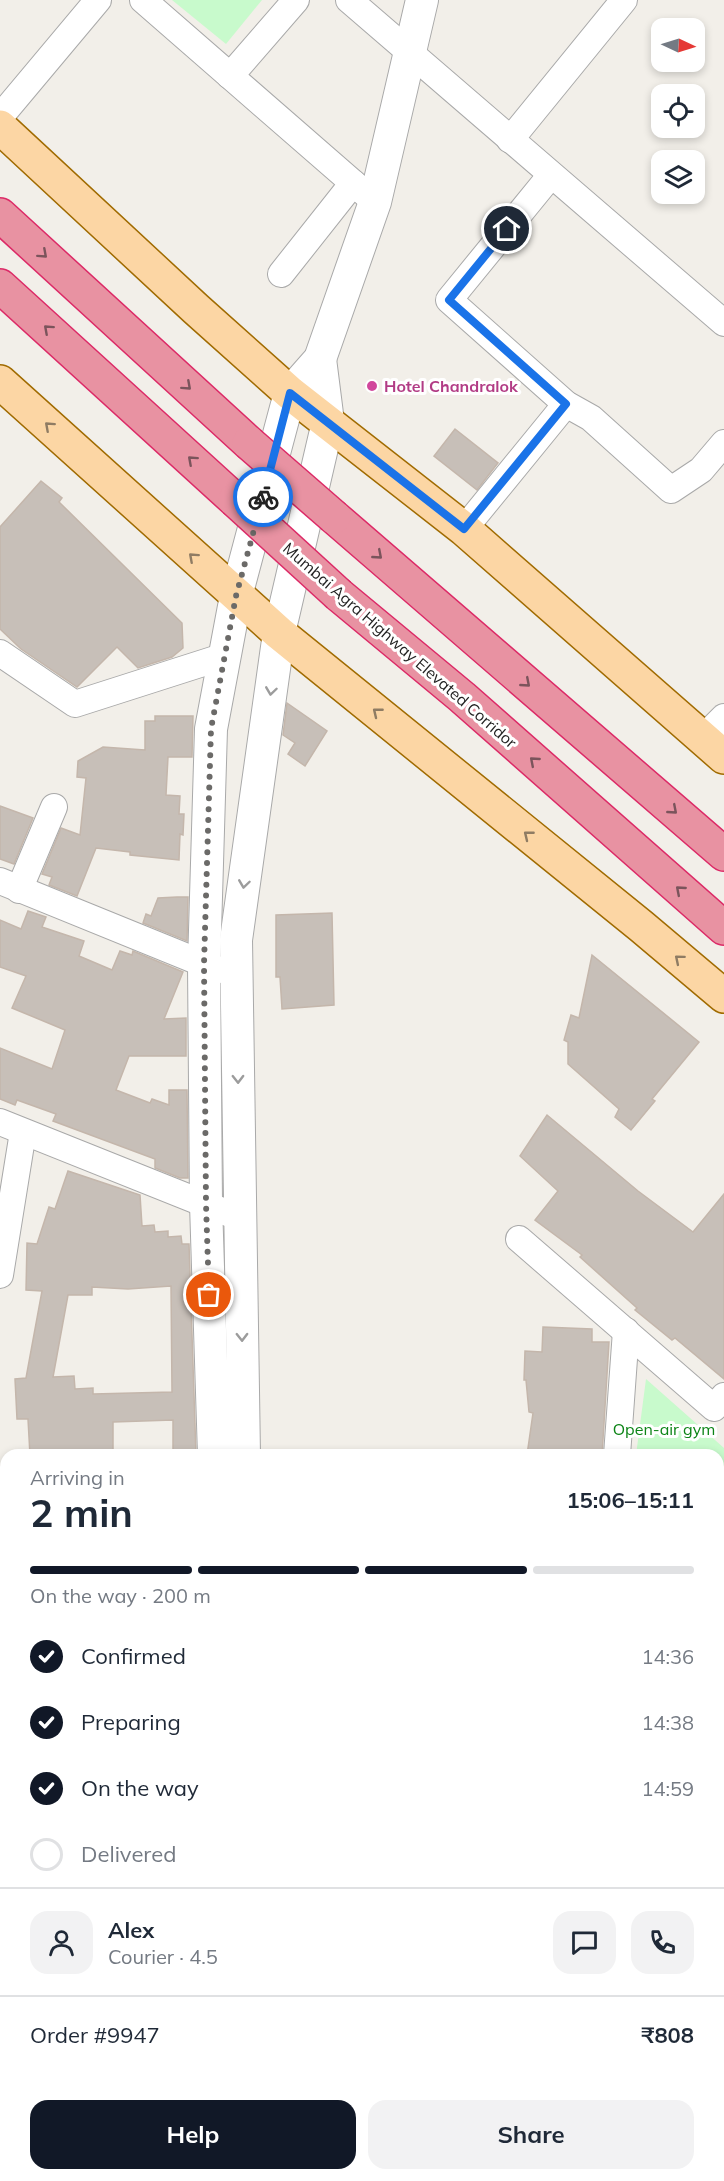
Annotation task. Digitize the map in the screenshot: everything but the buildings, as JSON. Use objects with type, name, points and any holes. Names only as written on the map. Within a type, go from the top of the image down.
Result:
[{"type":"highway","points":[[0,215],[249,443],[724,854]]},
{"type":"highway","name":"Mumbai Agra Highway Elevated Corridor","points":[[0,286],[339,594],[462,697],[724,928]]},
{"type":"main road","points":[[0,127],[290,393],[464,529],[717,738]]},
{"type":"main road","points":[[0,382],[279,633],[724,996]]},
{"type":"street","points":[[0,117],[98,0]]},
{"type":"street","points":[[142,0],[364,193]]},
{"type":"street","points":[[230,76],[296,0]]},
{"type":"street","points":[[349,0],[724,323]]},
{"type":"street","points":[[244,1449],[237,940],[279,633],[328,422],[320,359],[364,193],[409,54],[422,0]]},
{"type":"street","points":[[510,140],[624,0]]},
{"type":"street","points":[[551,175],[449,300],[566,404],[591,418],[671,490],[701,470],[724,443]]},
{"type":"street","points":[[281,274],[364,193]]},
{"type":"street","points":[[214,1449],[206,1204],[204,964],[211,729],[236,596],[290,393],[320,359]]},
{"type":"street","points":[[464,529],[566,404]]},
{"type":"street","points":[[0,653],[75,704],[225,656]]},
{"type":"street","points":[[54,807],[10,886],[237,977]]},
{"type":"street","points":[[0,1275],[12,1127],[240,1218]]},
{"type":"street","points":[[519,1239],[626,1331],[721,1407]]},
{"type":"street","points":[[616,1449],[626,1331]]},
{"type":"green space","points":[[172,0],[262,0],[226,44]]},
{"type":"green space","name":"Open-air gym","points":[[646,1379],[724,1448],[724,1449],[637,1449]]},
{"type":"way so far","points":[[209,1295],[204,964],[211,729],[236,596],[263,497]]},
{"type":"place","name":"Hotel Chandralok","points":[[372,386]]},
{"type":"route","points":[[263,497],[290,393],[464,529],[566,404],[449,300],[507,229]]}]
